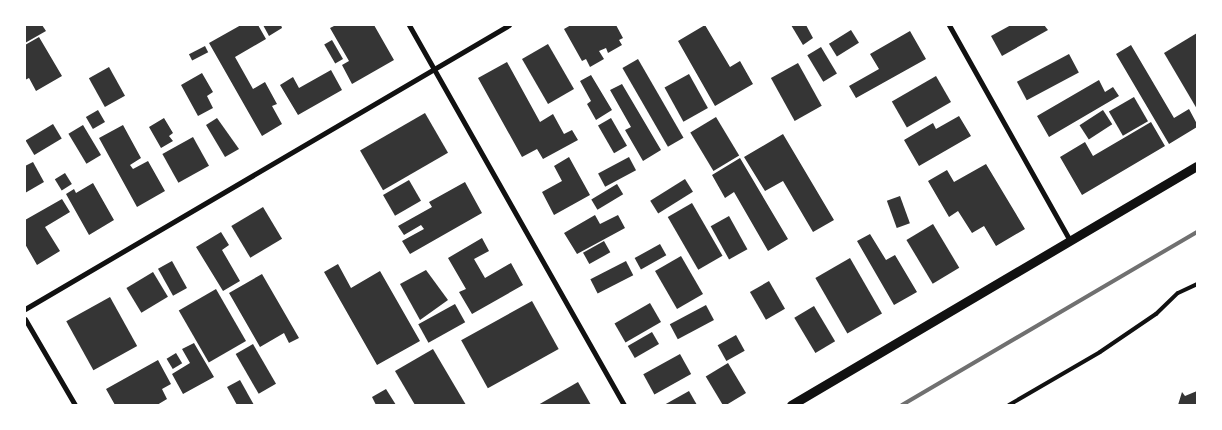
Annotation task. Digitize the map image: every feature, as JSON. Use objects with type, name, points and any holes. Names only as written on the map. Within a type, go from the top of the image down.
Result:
[{"type":"street","points":[[408,25],[624,405]]},
{"type":"street","points":[[25,309],[509,25]]},
{"type":"street","points":[[949,25],[1070,241]]},
{"type":"street","points":[[791,405],[1197,166]]},
{"type":"street","points":[[25,319],[76,405]]},
{"type":"lane","points":[[1009,405],[1100,352],[1156,314],[1178,293],[1197,284]]},
{"type":"building","points":[[25,25],[42,25],[46,31],[25,43]]},
{"type":"building","points":[[241,25],[258,25],[266,39],[235,57],[253,89],[265,82],[277,104],[272,106],[282,124],[262,136],[209,43]]},
{"type":"building","points":[[263,25],[281,25],[282,28],[269,36]]},
{"type":"building","points":[[336,25],[374,25],[394,60],[352,84],[342,65],[349,61],[330,28]]},
{"type":"building","points":[[571,25],[616,25],[623,38],[619,40],[622,45],[608,53],[606,48],[599,51],[604,59],[590,67],[586,59],[582,61],[564,29]]},
{"type":"building","points":[[705,25],[730,67],[740,61],[753,84],[715,106],[678,41]]},
{"type":"building","points":[[791,25],[806,25],[813,38],[803,45]]},
{"type":"building","points":[[1011,25],[1044,25],[1048,30],[1002,56],[991,36]]},
{"type":"building","points":[[851,30],[859,43],[837,56],[829,44]]},
{"type":"building","points":[[910,31],[926,59],[856,98],[849,86],[879,69],[870,54]]},
{"type":"building","points":[[1197,33],[1197,109],[1164,53]]},
{"type":"building","points":[[39,37],[62,76],[36,91],[29,78],[25,80],[25,45]]},
{"type":"building","points":[[332,40],[343,59],[335,64],[324,44]]},
{"type":"building","points":[[548,44],[574,89],[548,104],[522,59]]},
{"type":"building","points":[[1131,45],[1174,118],[1189,109],[1197,124],[1197,127],[1169,144],[1116,54]]},
{"type":"building","points":[[205,46],[208,52],[192,60],[189,54]]},
{"type":"building","points":[[821,47],[837,74],[823,82],[807,55]]},
{"type":"building","points":[[1069,54],[1079,73],[1027,100],[1017,82]]},
{"type":"building","points":[[638,59],[684,138],[668,147],[622,68]]},
{"type":"building","points":[[507,62],[540,122],[553,114],[564,134],[572,130],[578,140],[543,159],[537,149],[522,157],[478,78]]},
{"type":"building","points":[[798,63],[822,106],[795,121],[771,78]]},
{"type":"building","points":[[109,67],[125,96],[105,107],[89,78]]},
{"type":"building","points":[[331,70],[342,90],[298,115],[280,85],[293,77],[299,88]]},
{"type":"building","points":[[202,73],[213,92],[207,96],[213,108],[198,116],[181,85]]},
{"type":"building","points":[[689,74],[708,108],[683,122],[665,88]]},
{"type":"building","points":[[591,75],[612,110],[596,120],[587,104],[591,101],[580,81]]},
{"type":"building","points":[[936,76],[951,102],[907,127],[892,102]]},
{"type":"building","points":[[1099,80],[1105,92],[1113,87],[1119,96],[1049,137],[1037,116]]},
{"type":"building","points":[[622,84],[661,150],[643,161],[625,130],[631,127],[610,90]]},
{"type":"building","points":[[1134,97],[1148,121],[1123,136],[1109,112]]},
{"type":"building","points":[[98,110],[105,122],[93,129],[86,117]]},
{"type":"building","points":[[1103,110],[1112,124],[1089,140],[1080,125]]},
{"type":"building","points":[[425,113],[448,153],[383,190],[360,150]]},
{"type":"building","points":[[959,116],[971,136],[919,166],[904,140],[933,123],[936,129]]},
{"type":"building","points":[[716,117],[739,156],[713,171],[690,132]]},
{"type":"building","points":[[164,118],[173,133],[169,136],[173,141],[161,148],[149,127]]},
{"type":"building","points":[[217,118],[239,149],[225,157],[206,125]]},
{"type":"building","points":[[611,118],[627,146],[614,153],[598,126]]},
{"type":"building","points":[[1151,122],[1165,146],[1082,195],[1060,157],[1085,142],[1093,156]]},
{"type":"building","points":[[53,124],[62,139],[34,155],[26,140]]},
{"type":"building","points":[[83,125],[101,155],[86,164],[68,134]]},
{"type":"building","points":[[123,125],[141,158],[130,165],[133,169],[148,161],[165,191],[137,207],[99,138]]},
{"type":"building","points":[[783,134],[834,220],[813,232],[783,181],[765,191],[744,157]]},
{"type":"building","points":[[193,137],[209,166],[178,183],[162,154]]},
{"type":"building","points":[[569,157],[590,195],[554,215],[542,192],[562,181],[554,166]]},
{"type":"building","points":[[629,157],[636,170],[605,187],[598,173]]},
{"type":"building","points":[[740,158],[788,239],[768,251],[734,192],[725,198],[712,175]]},
{"type":"building","points":[[33,162],[44,182],[25,193],[25,166]]},
{"type":"building","points":[[986,164],[1025,229],[996,246],[984,226],[972,233],[958,211],[949,217],[928,181],[947,170],[954,182]]},
{"type":"building","points":[[65,173],[72,184],[62,190],[55,179]]},
{"type":"building","points":[[685,179],[693,192],[658,213],[650,201]]},
{"type":"building","points":[[409,180],[421,201],[395,216],[383,195]]},
{"type":"building","points":[[465,182],[482,213],[410,254],[402,241],[424,229],[421,225],[404,235],[398,226],[432,207],[429,202]]},
{"type":"building","points":[[93,183],[114,220],[89,235],[66,194],[74,189],[76,193]]},
{"type":"building","points":[[617,184],[623,194],[597,210],[591,199]]},
{"type":"building","points":[[900,196],[910,223],[897,228],[887,201]]},
{"type":"building","points":[[62,199],[70,212],[45,227],[60,251],[37,265],[25,244],[25,220]]},
{"type":"building","points":[[692,203],[722,256],[698,270],[668,217]]},
{"type":"building","points":[[263,207],[282,239],[250,258],[231,226]]},
{"type":"building","points":[[595,215],[600,224],[618,215],[625,228],[577,254],[564,233]]},
{"type":"building","points":[[729,216],[747,249],[729,259],[711,226]]},
{"type":"building","points":[[933,224],[959,268],[933,284],[906,240]]},
{"type":"building","points":[[221,232],[229,245],[222,250],[240,281],[223,291],[196,247]]},
{"type":"building","points":[[870,234],[886,260],[895,255],[917,292],[894,305],[857,241]]},
{"type":"building","points":[[482,238],[489,251],[474,259],[485,278],[511,263],[523,285],[472,314],[459,292],[466,289],[448,258]]},
{"type":"building","points":[[604,241],[610,252],[589,264],[583,253]]},
{"type":"building","points":[[660,244],[666,255],[641,269],[635,258]]},
{"type":"building","points":[[681,256],[703,294],[677,309],[655,271]]},
{"type":"building","points":[[850,258],[882,313],[847,333],[815,278]]},
{"type":"building","points":[[172,261],[187,288],[173,296],[158,269]]},
{"type":"building","points":[[626,261],[633,275],[598,293],[590,279]]},
{"type":"building","points":[[338,264],[351,288],[380,271],[420,341],[377,365],[324,272]]},
{"type":"building","points":[[426,270],[448,300],[420,320],[400,284]]},
{"type":"building","points":[[153,272],[168,297],[141,313],[126,288]]},
{"type":"building","points":[[262,274],[299,338],[289,343],[284,333],[260,347],[229,293]]},
{"type":"building","points":[[769,281],[785,309],[766,320],[750,292]]},
{"type":"building","points":[[216,289],[246,341],[209,362],[179,310]]},
{"type":"building","points":[[110,297],[137,346],[93,370],[66,321]]},
{"type":"building","points":[[532,301],[559,349],[488,388],[461,340]]},
{"type":"building","points":[[650,303],[661,322],[625,343],[614,324]]},
{"type":"building","points":[[455,304],[465,322],[428,343],[418,324]]},
{"type":"building","points":[[706,305],[714,320],[678,339],[670,324]]},
{"type":"building","points":[[814,306],[835,341],[815,353],[794,318]]},
{"type":"building","points":[[652,332],[659,344],[635,358],[628,346]]},
{"type":"building","points":[[736,335],[745,351],[726,361],[718,345]]},
{"type":"building","points":[[194,343],[214,377],[183,394],[172,374],[190,363],[182,349]]},
{"type":"building","points":[[253,344],[276,384],[259,394],[236,354]]},
{"type":"building","points":[[433,349],[466,405],[415,405],[395,371]]},
{"type":"building","points":[[176,353],[182,363],[173,369],[167,359]]},
{"type":"building","points":[[680,354],[691,374],[654,394],[643,374]]},
{"type":"building","points":[[158,360],[171,384],[162,389],[167,399],[157,405],[115,405],[106,389]]},
{"type":"building","points":[[728,363],[746,393],[723,405],[706,376]]},
{"type":"building","points":[[240,380],[254,405],[237,405],[227,387]]},
{"type":"building","points":[[578,382],[591,405],[538,405]]},
{"type":"building","points":[[386,389],[396,405],[376,405],[372,397]]},
{"type":"building","points":[[689,391],[697,405],[664,405]]},
{"type":"building","points":[[1197,391],[1197,405],[1178,405],[1182,392],[1185,396]]},
{"type":"railway","points":[[902,405],[1197,232]]}]
